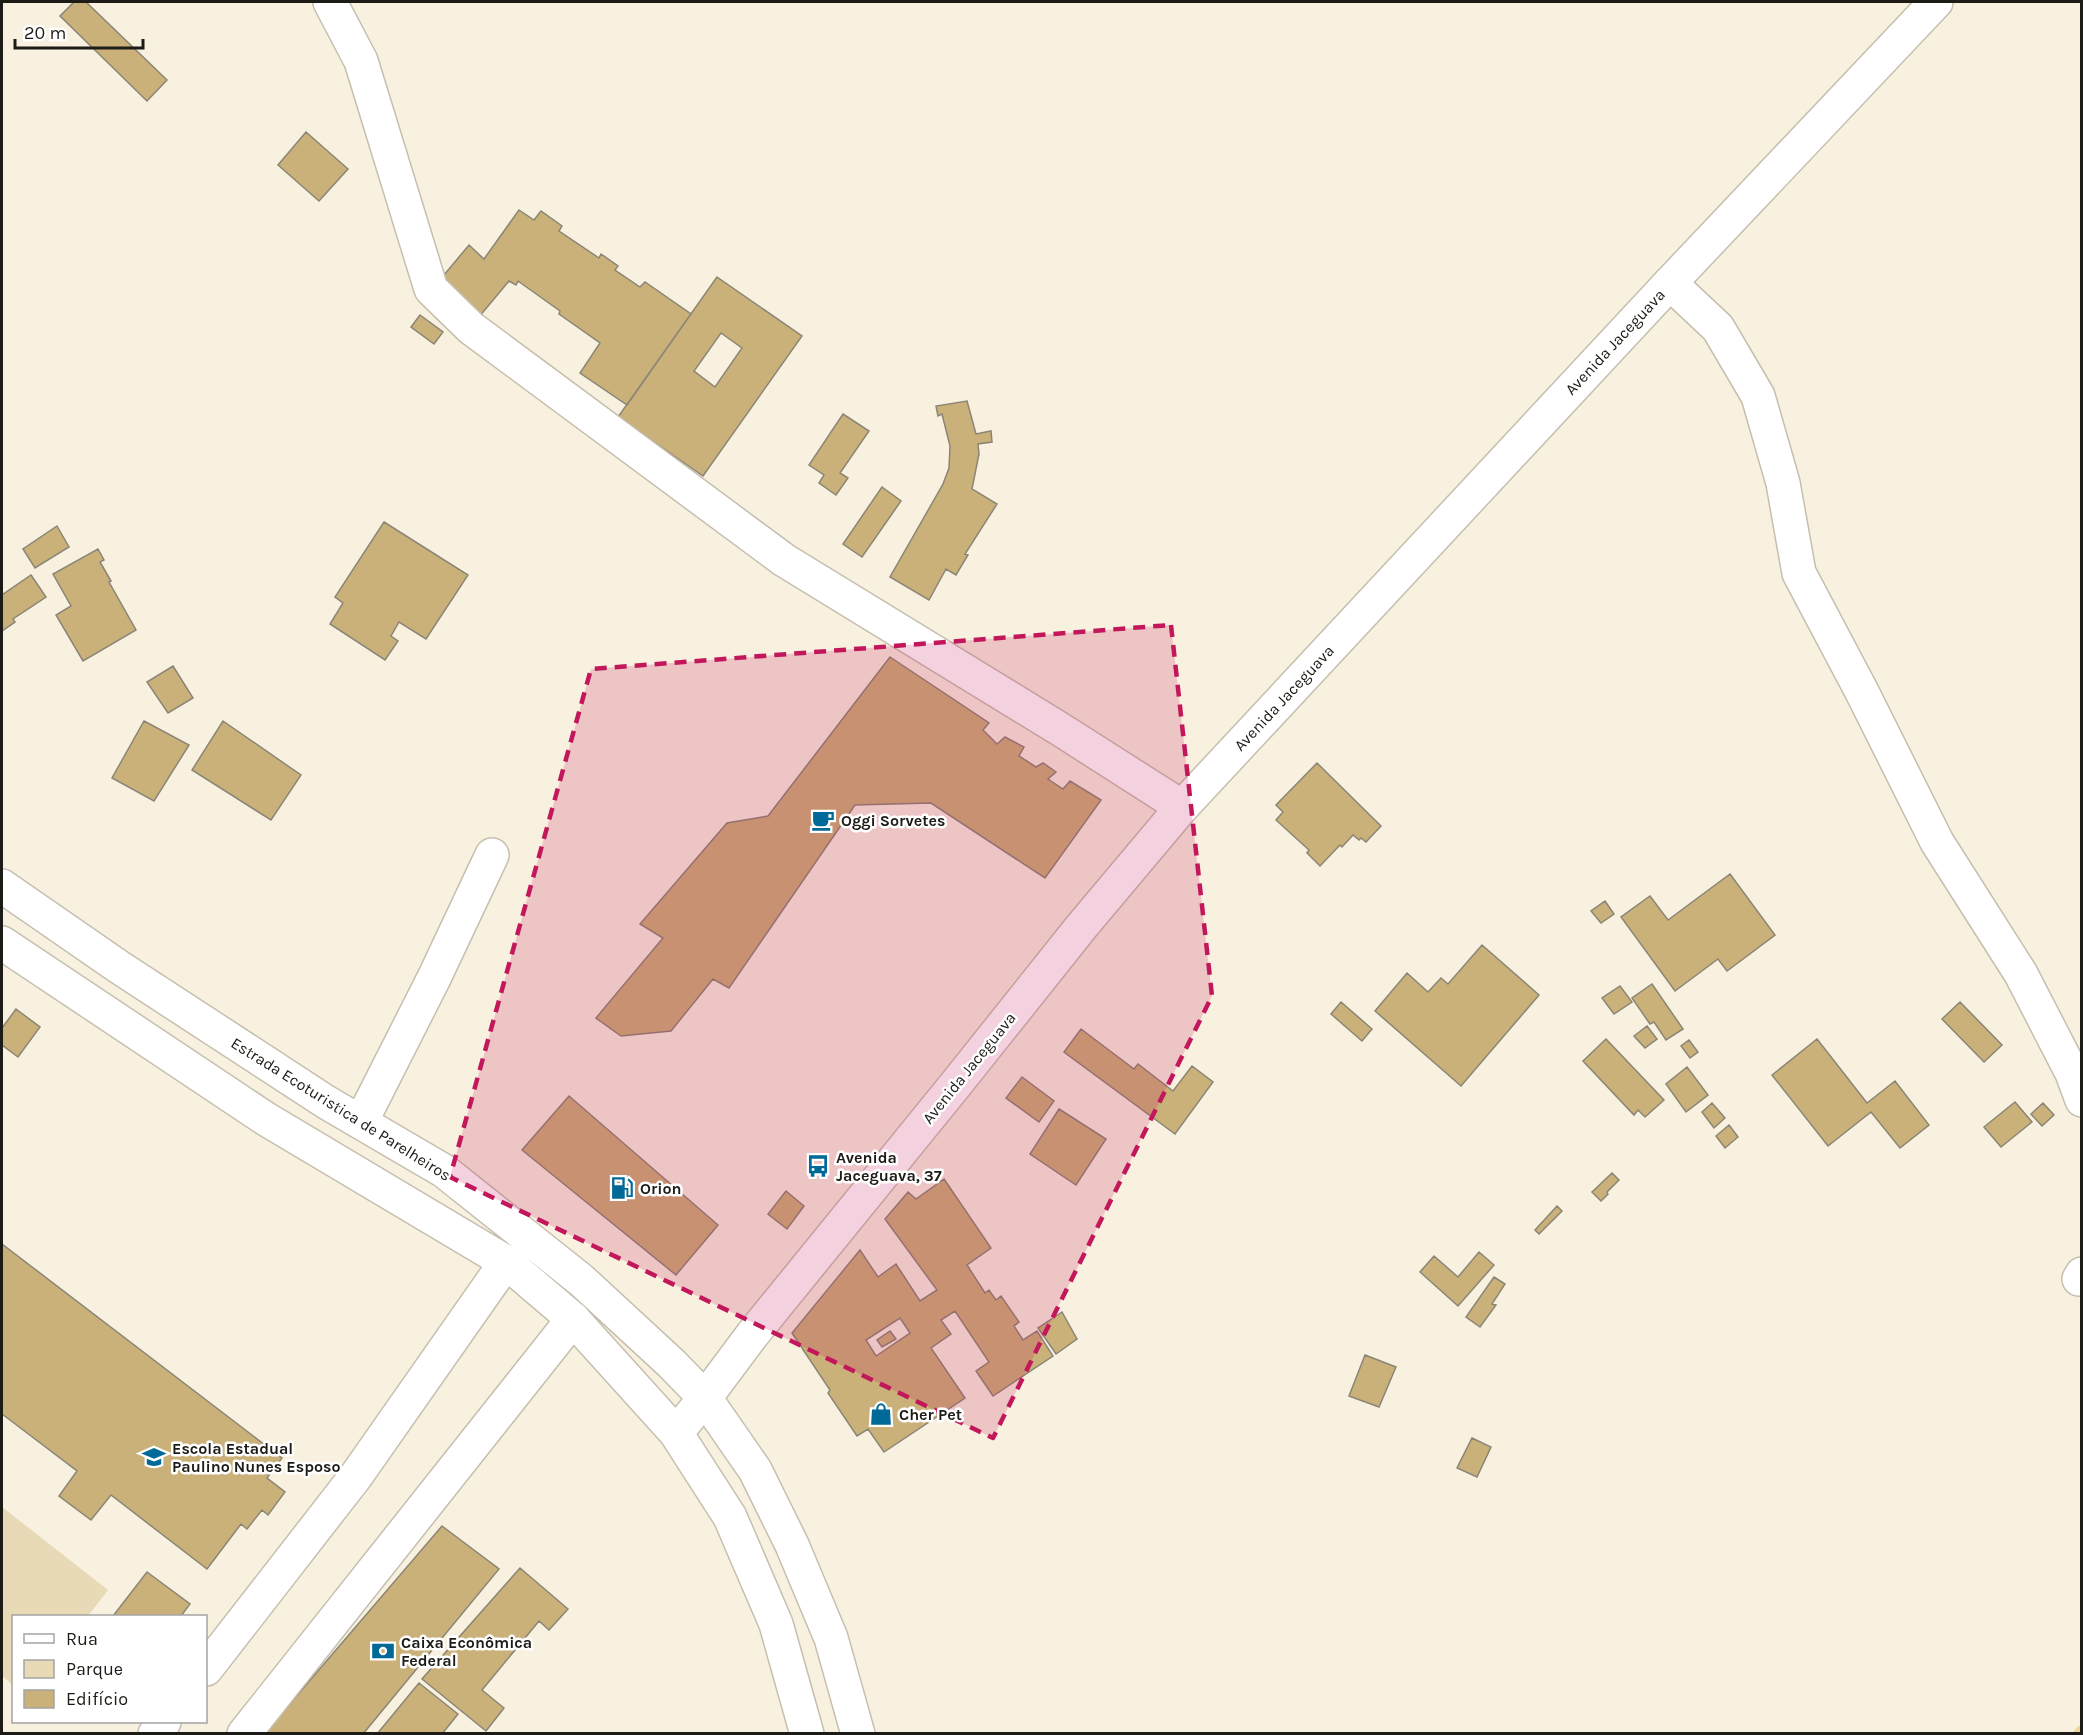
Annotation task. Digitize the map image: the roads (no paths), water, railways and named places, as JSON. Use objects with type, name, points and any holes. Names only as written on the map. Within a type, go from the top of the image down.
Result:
[{"type":"main road","points":[[330,2],[361,61],[431,289],[471,328],[784,560],[1063,731],[1182,807]]},
{"type":"main road","name":"Avenida Jaceguava","points":[[676,1433],[752,1335],[957,1084],[1082,926],[1182,807],[1670,282],[1936,2]]},
{"type":"main road","points":[[1670,282],[1718,328],[1758,396],[1783,483],[1799,573],[1863,692],[1937,842],[2021,974],[2072,1073],[2082,1100]]},
{"type":"main road","points":[[361,1122],[434,978],[492,855]]},
{"type":"main road","name":"Estrada Ecoturistica de Parelheiros","points":[[2,886],[119,967],[326,1102],[444,1171],[581,1280],[672,1364],[705,1398],[755,1470],[792,1545],[831,1638],[858,1734]]},
{"type":"main road","points":[[2,943],[266,1119],[506,1262],[573,1319],[676,1433],[730,1517],[776,1624],[807,1734]]},
{"type":"main road","points":[[207,1667],[356,1476],[506,1262]]},
{"type":"main road","points":[[244,1734],[573,1319]]},
{"type":"waterway","points":[[2079,1734],[2082,1731]]},
{"type":"place","name":"Oggi Sorvetes","points":[[823,820]]},
{"type":"place","name":"Avenida Jaceguava, 37","points":[[818,1166]]},
{"type":"place","name":"Orion","points":[[622,1188]]},
{"type":"place","name":"Cher Pet","points":[[881,1414]]},
{"type":"place","name":"Escola Estadual Paulino Nunes Esposo","points":[[154,1457]]},
{"type":"place","name":"Caixa Econômica Federal","points":[[383,1651]]}]
